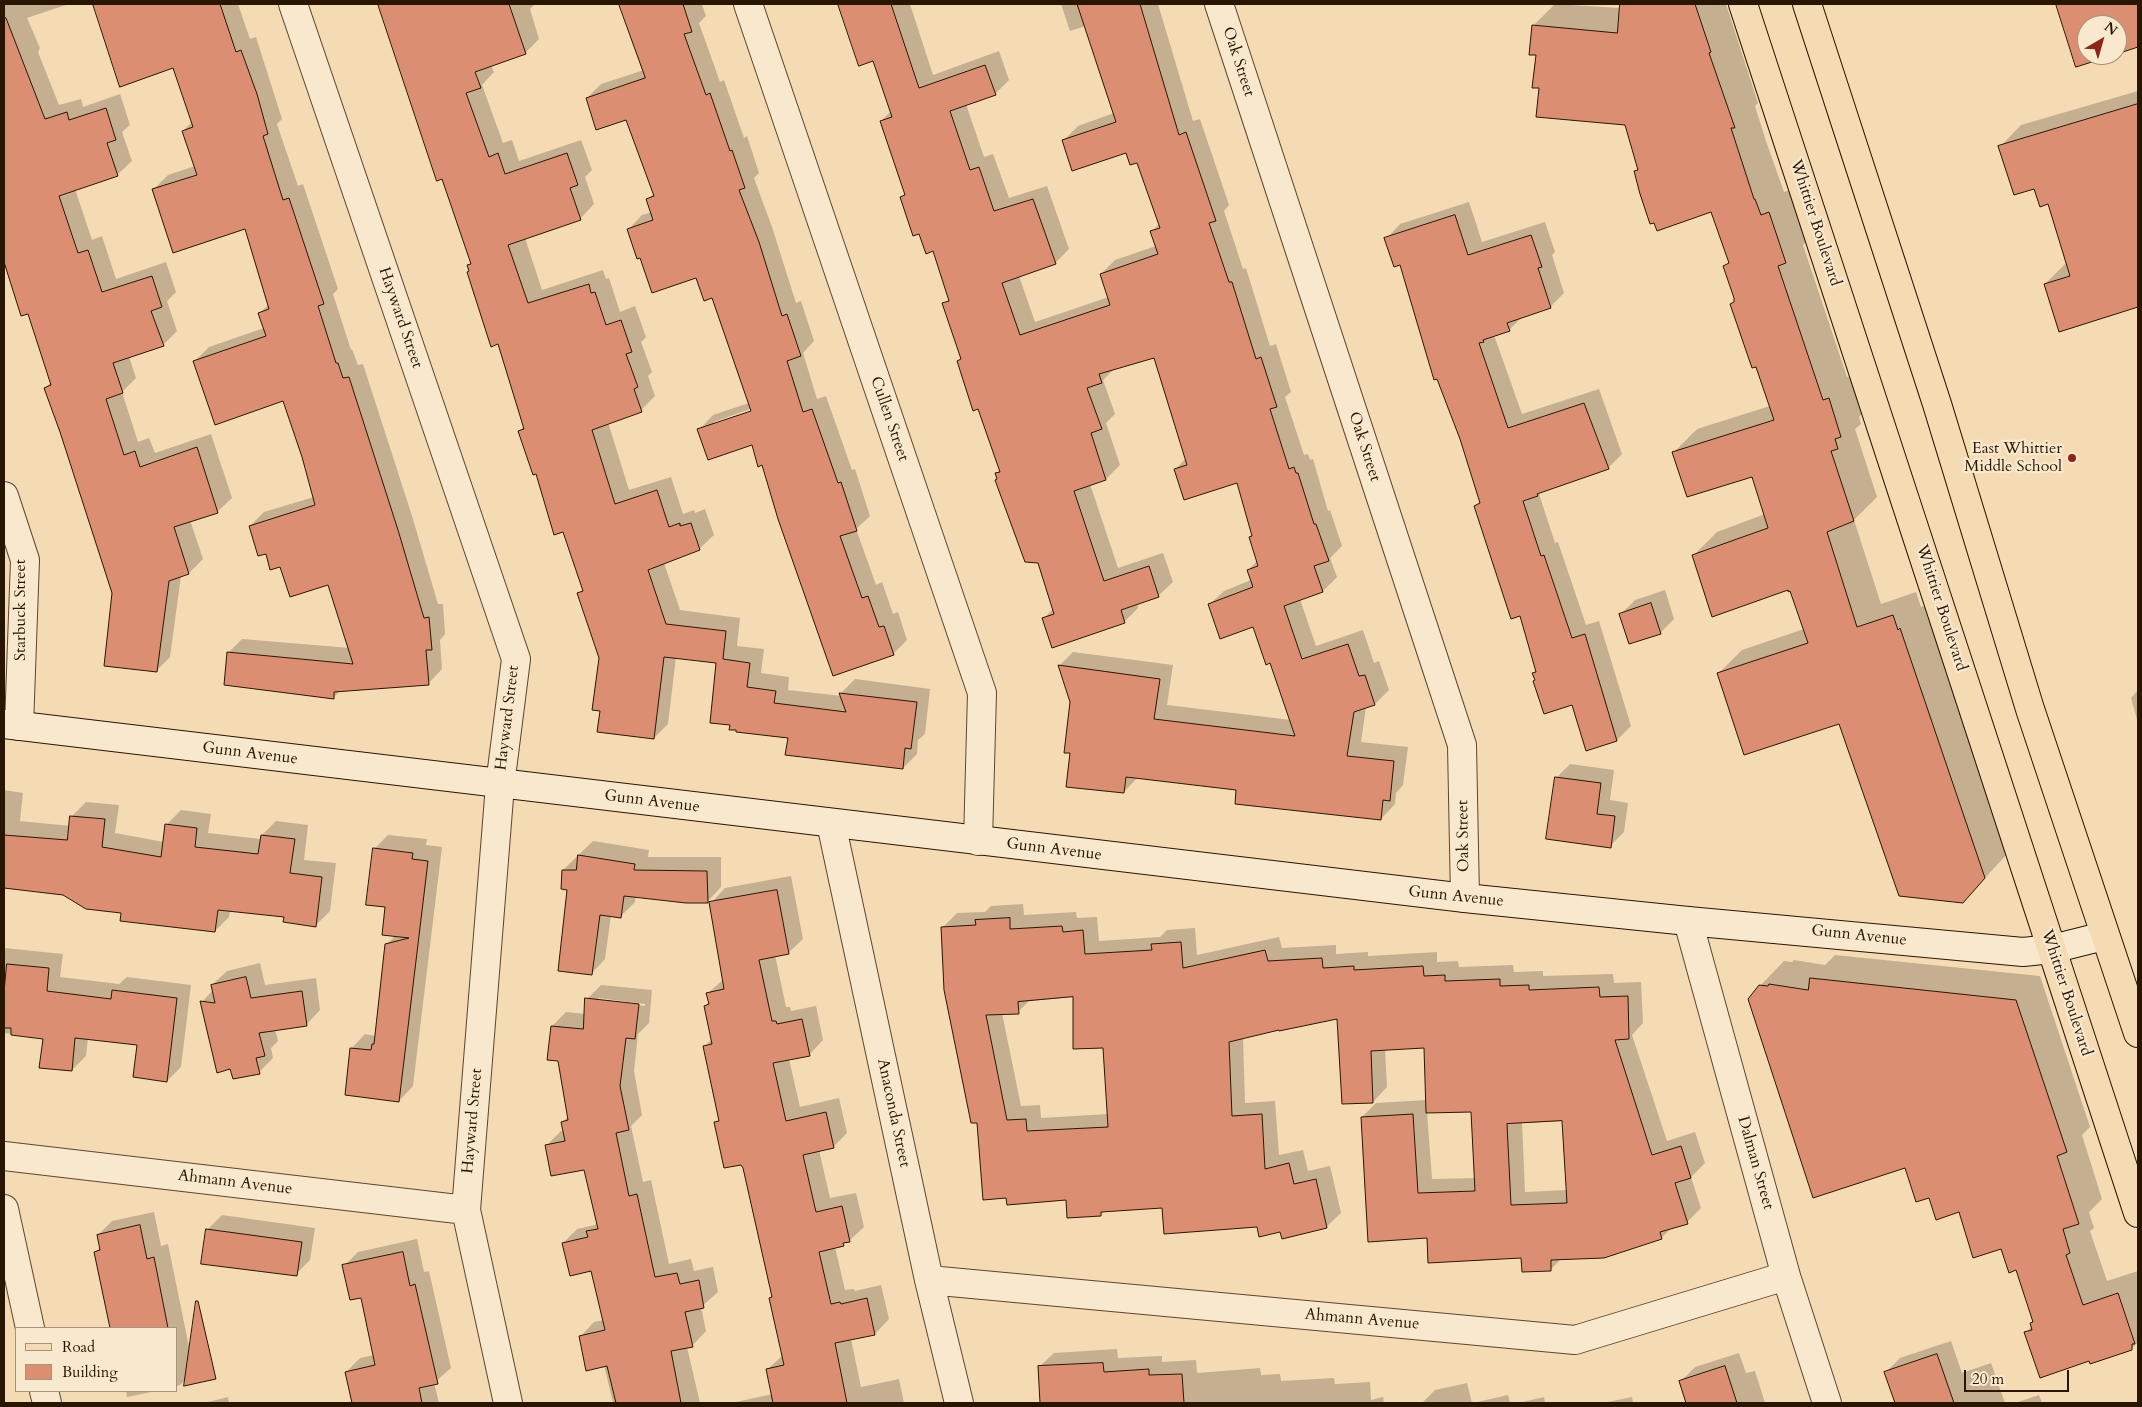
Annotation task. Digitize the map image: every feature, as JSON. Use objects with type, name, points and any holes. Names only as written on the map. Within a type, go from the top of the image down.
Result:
[{"type":"main road","name":"Whittier Boulevard","points":[[1743,4],[2138,1213]]},
{"type":"main road","points":[[1808,4],[1937,404],[2027,699],[2104,936],[2138,1033]]},
{"type":"street","name":"Hayward Street","points":[[293,4],[516,658],[500,785],[466,1210],[508,1403]]},
{"type":"street","name":"Cullen Street","points":[[748,4],[982,693],[978,841]]},
{"type":"street","name":"Oak Street","points":[[1219,4],[1462,745],[1465,898]]},
{"type":"street","name":"Starbuck Street","points":[[4,496],[25,560],[11,725]]},
{"type":"street","name":"Gunn Avenue","points":[[11,725],[500,785],[1465,898],[1688,921],[2023,952],[2052,949],[2104,936]]},
{"type":"street","name":"Anaconda Street","points":[[831,823],[929,1280],[959,1403]]},
{"type":"street","name":"Dalman Street","points":[[1688,921],[1786,1276],[1827,1403]]},
{"type":"street","name":"Ahmann Avenue","points":[[4,1156],[466,1210]]},
{"type":"street","points":[[4,1209],[30,1327]]},
{"type":"street","name":"Ahmann Avenue","points":[[929,1280],[1575,1340],[1786,1276]]},
{"type":"building","points":[[93,4],[220,4],[236,52],[241,50],[257,94],[268,134],[263,136],[283,200],[289,198],[324,304],[318,306],[336,363],[338,363],[343,378],[349,377],[424,618],[429,617],[432,650],[426,650],[429,685],[334,692],[334,699],[224,685],[227,652],[353,664],[328,585],[290,597],[280,567],[270,570],[266,554],[258,556],[249,526],[315,505],[302,457],[283,401],[215,425],[193,361],[266,336],[258,313],[269,309],[245,229],[173,253],[152,189],[197,175],[182,131],[193,127],[173,68],[120,87]]},
{"type":"building","points":[[378,4],[509,4],[526,54],[475,72],[481,88],[466,93],[489,157],[498,153],[505,174],[567,153],[578,185],[570,188],[581,220],[508,245],[528,303],[589,284],[591,293],[595,292],[606,325],[621,320],[632,352],[626,354],[638,387],[634,389],[642,412],[592,430],[615,504],[657,490],[669,527],[680,523],[680,526],[691,523],[700,550],[648,570],[666,624],[726,631],[723,659],[750,663],[747,687],[776,691],[774,703],[846,712],[839,693],[917,702],[911,749],[905,748],[903,769],[785,755],[788,738],[736,732],[736,730],[729,730],[730,725],[710,723],[716,663],[664,657],[654,739],[597,732],[600,711],[592,710],[599,658],[577,593],[583,591],[563,532],[554,535],[536,474],[533,475],[518,431],[524,429],[498,344],[491,347],[467,272],[469,271],[467,265],[471,264],[442,179],[437,181]]},
{"type":"building","points":[[619,4],[683,4],[692,32],[684,34],[706,95],[710,93],[730,151],[732,150],[745,188],[739,190],[759,242],[782,316],[787,314],[801,356],[787,361],[803,412],[812,409],[838,483],[841,482],[857,531],[840,536],[862,598],[868,596],[879,627],[884,626],[894,655],[833,676],[778,519],[762,465],[758,467],[752,445],[708,460],[697,429],[751,411],[712,298],[704,301],[696,278],[652,293],[640,258],[637,259],[627,229],[653,220],[646,199],[654,196],[626,120],[596,130],[586,98],[645,78]]},
{"type":"building","points":[[838,4],[891,4],[919,88],[985,65],[996,95],[950,111],[970,170],[979,167],[994,211],[1033,199],[1056,264],[1002,283],[1020,335],[1110,305],[1100,274],[1158,254],[1150,231],[1160,228],[1137,163],[1130,165],[1126,153],[1072,171],[1062,140],[1116,122],[1077,4],[1140,4],[1179,135],[1186,132],[1216,221],[1209,223],[1229,282],[1232,282],[1256,359],[1261,357],[1277,407],[1270,409],[1289,469],[1294,467],[1296,473],[1298,473],[1314,524],[1316,524],[1329,561],[1314,566],[1323,592],[1284,606],[1302,659],[1348,644],[1359,676],[1365,675],[1375,705],[1354,712],[1347,756],[1394,761],[1390,801],[1383,800],[1381,820],[1235,804],[1236,790],[1126,777],[1124,793],[1066,787],[1070,753],[1064,753],[1070,702],[1058,665],[1160,679],[1154,719],[1295,736],[1270,663],[1266,665],[1253,627],[1220,639],[1208,604],[1253,587],[1247,570],[1258,566],[1249,537],[1252,536],[1237,483],[1184,500],[1174,469],[1187,465],[1154,358],[1099,374],[1102,383],[1087,388],[1102,429],[1091,433],[1106,480],[1074,491],[1104,581],[1149,566],[1159,597],[1121,610],[1125,623],[1052,648],[1042,618],[1054,614],[1038,563],[1025,562],[995,480],[997,479],[995,473],[1000,472],[978,409],[973,411],[957,361],[961,359],[942,303],[949,301],[933,251],[926,254],[919,234],[913,236],[900,197],[905,195],[880,121],[892,117],[873,61],[859,66]]},
{"type":"building","points":[[1620,4],[1695,4],[1711,52],[1709,53],[1735,128],[1731,128],[1754,199],[1761,215],[1769,212],[1786,263],[1778,266],[1823,400],[1829,398],[1841,437],[1835,439],[1838,449],[1831,451],[1854,521],[1827,532],[1857,627],[1893,615],[1898,630],[1900,628],[1985,878],[1963,903],[1899,896],[1839,724],[1744,755],[1717,673],[1808,643],[1790,591],[1788,592],[1788,590],[1712,617],[1692,555],[1768,528],[1752,477],[1687,497],[1672,452],[1774,420],[1756,367],[1752,368],[1730,304],[1734,302],[1734,298],[1723,266],[1729,263],[1711,212],[1657,231],[1654,223],[1650,224],[1634,171],[1638,170],[1625,125],[1536,117],[1539,88],[1532,88],[1536,55],[1529,55],[1532,25],[1617,33]]},
{"type":"building","points":[[2056,4],[2138,4],[2138,47],[2127,51],[2127,15],[2077,15],[2077,65],[2082,65],[2076,67]]},
{"type":"building","points":[[6,18],[45,119],[67,112],[69,120],[106,108],[116,140],[107,143],[118,176],[59,196],[78,253],[88,250],[102,292],[152,276],[162,307],[151,311],[164,346],[113,363],[123,393],[106,399],[124,455],[135,451],[140,467],[197,447],[218,513],[174,527],[189,574],[169,581],[157,672],[104,666],[112,593],[44,388],[51,385],[28,314],[21,316],[4,262],[4,19]]},
{"type":"building","points":[[2138,104],[2138,307],[2059,332],[2044,284],[2070,276],[2048,204],[2040,207],[2034,189],[2014,195],[1998,146]]},
{"type":"building","points":[[1455,215],[1468,255],[1531,235],[1542,267],[1538,268],[1551,308],[1507,323],[1510,331],[1479,343],[1508,428],[1584,403],[1609,469],[1537,494],[1538,496],[1523,501],[1541,556],[1544,555],[1572,638],[1585,634],[1617,741],[1586,751],[1572,705],[1544,714],[1533,681],[1535,680],[1532,673],[1536,672],[1520,616],[1511,619],[1474,506],[1480,503],[1460,439],[1437,379],[1434,380],[1400,265],[1394,267],[1384,238]]},
{"type":"building","points":[[1651,603],[1661,634],[1629,644],[1619,614]]},
{"type":"building","points":[[1555,777],[1601,783],[1597,814],[1615,816],[1611,848],[1546,839]]},
{"type":"building","points":[[70,816],[105,819],[102,847],[161,857],[165,824],[197,828],[195,847],[258,854],[261,835],[295,839],[290,873],[322,877],[316,927],[283,922],[284,917],[218,910],[215,932],[120,921],[121,913],[86,909],[63,895],[4,888],[4,835],[67,840]]},
{"type":"building","points":[[373,848],[413,853],[412,859],[428,861],[399,1102],[345,1095],[350,1048],[371,1050],[372,1044],[374,1044],[385,944],[409,938],[382,935],[385,907],[366,905]]},
{"type":"building","points":[[578,855],[635,864],[634,870],[707,871],[708,903],[686,903],[624,896],[621,918],[600,915],[592,975],[558,971],[567,890],[561,889],[562,870],[576,870]]},
{"type":"building","points":[[777,890],[789,954],[759,960],[772,1021],[776,1021],[777,1024],[802,1019],[810,1056],[773,1063],[786,1121],[826,1112],[834,1148],[803,1155],[816,1212],[842,1206],[850,1242],[843,1243],[844,1246],[819,1252],[831,1304],[840,1302],[841,1304],[867,1298],[875,1335],[835,1343],[847,1403],[773,1403],[766,1369],[784,1365],[769,1298],[772,1297],[743,1168],[741,1165],[724,1168],[714,1122],[719,1121],[703,1046],[712,1044],[704,1006],[709,1004],[706,993],[724,989],[709,902]]},
{"type":"building","points":[[1010,918],[1010,929],[1062,926],[1063,932],[1083,930],[1085,954],[1152,950],[1151,944],[1181,942],[1183,968],[1265,950],[1268,961],[1322,958],[1323,968],[1354,966],[1354,970],[1423,966],[1424,976],[1445,975],[1445,981],[1500,979],[1500,986],[1529,985],[1529,990],[1599,987],[1600,997],[1628,996],[1629,1039],[1615,1040],[1652,1155],[1681,1146],[1691,1178],[1675,1183],[1688,1224],[1660,1232],[1662,1239],[1604,1258],[1551,1260],[1551,1271],[1522,1272],[1521,1258],[1428,1263],[1427,1238],[1368,1242],[1361,1117],[1413,1114],[1418,1193],[1475,1191],[1471,1112],[1426,1113],[1424,1048],[1371,1051],[1373,1103],[1342,1104],[1337,1019],[1229,1042],[1232,1116],[1262,1114],[1265,1169],[1289,1163],[1294,1184],[1316,1179],[1327,1228],[1282,1239],[1280,1232],[1259,1237],[1257,1227],[1164,1234],[1162,1208],[1101,1212],[1101,1216],[1067,1218],[1066,1200],[1007,1205],[1006,1198],[983,1200],[977,1123],[971,1123],[944,990],[941,927],[976,925],[975,920]],"holes":[[[1073,997],[1073,1049],[1103,1048],[1108,1127],[1027,1131],[1026,1119],[1007,1120],[986,1015],[1019,1014],[1018,1002]],[[1562,1121],[1567,1203],[1511,1205],[1507,1124]]]},
{"type":"building","points":[[7,964],[49,968],[47,991],[111,999],[112,990],[177,998],[167,1082],[133,1077],[137,1045],[75,1038],[72,1071],[39,1068],[43,1039],[11,1035],[11,1028],[4,1028],[4,992]]},
{"type":"building","points":[[246,977],[251,998],[302,991],[307,1026],[259,1033],[265,1056],[256,1058],[260,1074],[233,1079],[230,1069],[217,1073],[200,1001],[215,1003],[211,985]]},
{"type":"building","points":[[1810,978],[2016,1000],[2067,1152],[2057,1156],[2079,1224],[2063,1229],[2070,1253],[2066,1255],[2083,1305],[2118,1293],[2135,1344],[2132,1344],[2132,1350],[2090,1364],[2089,1361],[2040,1378],[2024,1332],[2032,1330],[2030,1323],[2033,1322],[2016,1270],[2009,1273],[2001,1249],[1973,1258],[1959,1212],[1936,1220],[1929,1198],[1916,1202],[1905,1168],[1813,1198],[1748,999],[1759,985],[1768,986],[1769,984],[1808,990]]},
{"type":"building","points":[[585,998],[639,1004],[635,1039],[626,1038],[620,1086],[629,1130],[616,1133],[629,1196],[637,1194],[655,1277],[677,1273],[680,1284],[699,1280],[704,1308],[685,1312],[693,1347],[671,1351],[681,1403],[616,1403],[607,1366],[586,1371],[579,1336],[605,1330],[591,1271],[570,1276],[562,1243],[588,1237],[586,1231],[598,1229],[584,1170],[551,1176],[545,1145],[565,1141],[561,1122],[568,1120],[558,1061],[547,1060],[551,1026],[583,1029]]},
{"type":"building","points":[[140,1225],[147,1259],[154,1257],[168,1327],[110,1327],[94,1252],[100,1250],[97,1235]]},
{"type":"building","points":[[206,1229],[302,1242],[297,1276],[201,1264]]},
{"type":"building","points":[[403,1252],[410,1286],[415,1284],[438,1384],[419,1388],[422,1403],[352,1403],[345,1372],[375,1365],[361,1298],[350,1300],[342,1265]]},
{"type":"building","points":[[196,1301],[198,1301],[216,1379],[184,1386]]},
{"type":"building","points":[[1937,1354],[1954,1403],[1895,1403],[1884,1372]]},
{"type":"building","points":[[1103,1363],[1104,1372],[1149,1369],[1149,1375],[1182,1374],[1184,1403],[1040,1403],[1038,1366]]},
{"type":"building","points":[[1725,1366],[1737,1403],[1686,1403],[1679,1381]]},
{"type":"place","name":"East Whittier Middle School","points":[[2072,458]]}]
